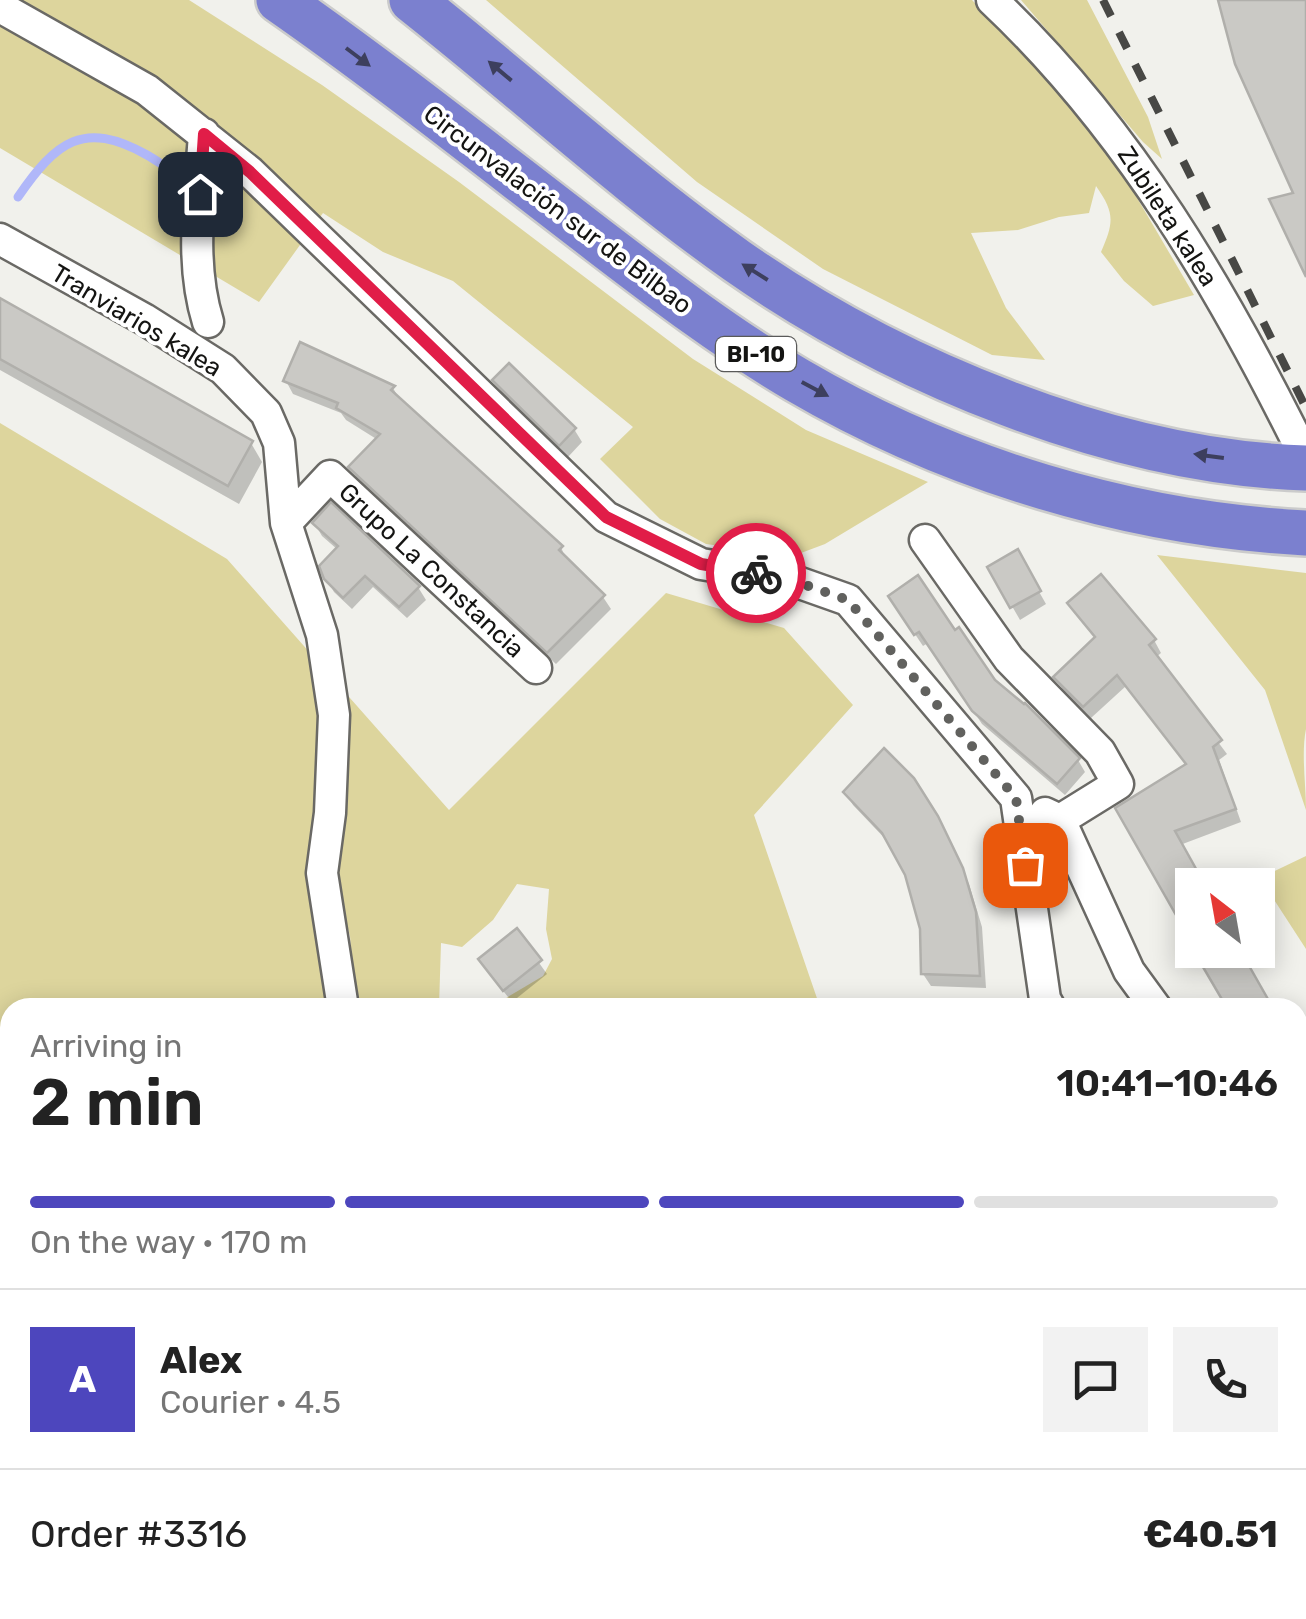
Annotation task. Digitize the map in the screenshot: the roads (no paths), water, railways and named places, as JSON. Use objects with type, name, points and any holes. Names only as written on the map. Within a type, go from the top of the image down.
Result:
[{"type":"highway","name":"Circunvalación sur de Bilbao","points":[[279,0],[700,318],[797,380],[883,426],[973,464],[1068,494],[1259,531],[1306,533]]},
{"type":"highway","name":"BI-10","points":[[412,0],[737,260],[834,322],[930,372],[1059,421],[1157,448],[1306,468]]},
{"type":"street","name":"Zubileta kalea","points":[[992,0],[1070,81],[1138,166],[1228,309],[1306,458]]},
{"type":"street","points":[[0,6],[147,90],[250,172],[606,517],[701,564],[783,577],[848,600],[1016,798],[1060,820],[1129,971],[1149,998]]},
{"type":"street","points":[[204,134],[196,254],[199,294],[208,322]]},
{"type":"street","name":"Tranviarios kalea","points":[[0,238],[144,319],[223,369],[266,413],[279,443],[286,523]]},
{"type":"street","name":"Grupo La Constancia","points":[[286,523],[330,476],[536,668]]},
{"type":"street","points":[[286,523],[322,635],[334,715],[330,813],[322,873],[341,998]]},
{"type":"street","points":[[925,540],[1009,659],[1100,752],[1118,784],[1060,820]]},
{"type":"street","points":[[1016,798],[1046,998]]},
{"type":"waterway","points":[[18,197],[59,150],[88,138],[125,144],[188,179]]},
{"type":"railway","points":[[1103,0],[1306,408]]}]
